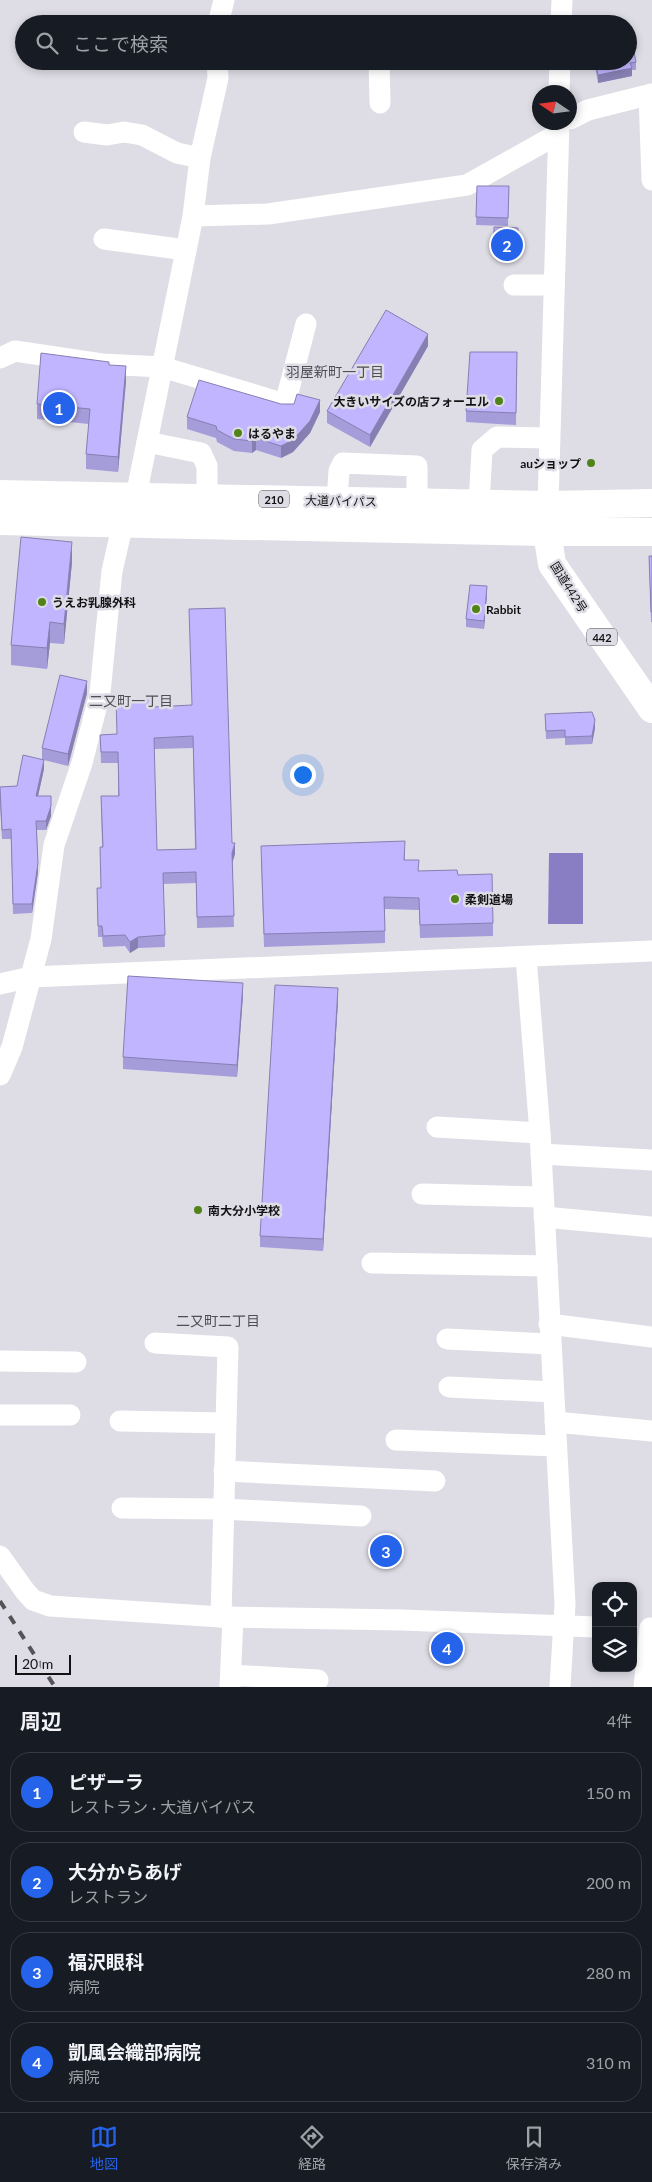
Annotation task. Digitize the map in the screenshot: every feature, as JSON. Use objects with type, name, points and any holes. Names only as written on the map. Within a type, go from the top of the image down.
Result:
[{"type":"highway","name":"大道バイパス","points":[[0,494],[479,504],[652,504]]},
{"type":"highway","name":"国道442号","points":[[548,505],[547,532],[552,564],[652,709]]},
{"type":"highway","name":"210","points":[[0,521],[547,532],[652,532]]},
{"type":"street","points":[[220,15],[224,0]]},
{"type":"street","points":[[562,0],[562,15]]},
{"type":"street","points":[[151,443],[162,367],[193,216],[200,158],[218,78],[218,70]]},
{"type":"street","points":[[379,70],[380,103]]},
{"type":"street","points":[[560,70],[560,85]]},
{"type":"street","points":[[577,116],[588,110],[650,94],[652,180]]},
{"type":"street","points":[[193,216],[268,214],[467,185],[494,172],[554,130]]},
{"type":"street","points":[[548,505],[554,285],[562,130]]},
{"type":"street","points":[[84,132],[107,135],[124,132],[142,135],[177,153],[200,158]]},
{"type":"street","points":[[104,239],[186,250]]},
{"type":"street","points":[[514,285],[554,285]]},
{"type":"street","points":[[0,358],[16,352],[102,364],[162,367],[285,404],[306,324]]},
{"type":"street","points":[[136,496],[151,443],[170,396]]},
{"type":"street","points":[[479,504],[482,450],[497,437],[549,438]]},
{"type":"street","points":[[151,443],[201,453],[207,466],[207,498]]},
{"type":"street","points":[[338,500],[338,471],[343,463],[417,466],[418,502]]},
{"type":"street","points":[[0,1075],[12,1047],[45,919],[54,845],[82,763],[100,692],[112,571],[123,523]]},
{"type":"street","points":[[0,984],[31,977],[652,951]]},
{"type":"street","points":[[526,957],[541,1143],[565,1626],[560,1687]]},
{"type":"street","points":[[437,1127],[652,1160]]},
{"type":"street","points":[[422,1194],[544,1207],[652,1227]]},
{"type":"street","points":[[372,1263],[547,1266]]},
{"type":"street","points":[[447,1339],[550,1334],[652,1337]]},
{"type":"street","points":[[155,1343],[228,1347],[222,1509],[230,1681],[318,1680]]},
{"type":"street","points":[[0,1361],[76,1362]]},
{"type":"street","points":[[449,1386],[553,1392]]},
{"type":"street","points":[[0,1415],[70,1416]]},
{"type":"street","points":[[120,1421],[225,1423]]},
{"type":"street","points":[[555,1422],[652,1431]]},
{"type":"street","points":[[396,1440],[556,1446]]},
{"type":"street","points":[[224,1471],[435,1481]]},
{"type":"street","points":[[122,1508],[222,1509],[361,1516]]},
{"type":"street","points":[[0,1556],[33,1600],[50,1606],[227,1617],[402,1620],[592,1627]]},
{"type":"street","points":[[644,1687],[645,1628]]},
{"type":"shaded area","points":[[549,853],[583,853],[583,924],[548,924]]},
{"type":"building","points":[[597,70],[622,70],[598,75]]},
{"type":"building","points":[[477,186],[509,186],[508,218],[476,217]]},
{"type":"building","points":[[494,227],[518,228],[517,245],[494,244]]},
{"type":"building","points":[[386,310],[428,334],[370,435],[327,411]]},
{"type":"building","points":[[470,352],[517,352],[516,413],[466,411]]},
{"type":"building","points":[[41,353],[109,362],[109,365],[126,366],[118,457],[86,454],[90,409],[37,404]]},
{"type":"building","points":[[199,380],[281,404],[294,404],[297,394],[320,400],[310,421],[293,440],[281,446],[256,438],[252,441],[234,439],[217,430],[216,426],[187,417]]},
{"type":"building","name":"うえお乳腺外科","points":[[21,537],[72,542],[64,624],[50,622],[47,648],[11,645]]},
{"type":"building","points":[[649,556],[652,556],[652,612],[651,612]]},
{"type":"building","points":[[470,585],[487,586],[484,621],[466,619]]},
{"type":"building","points":[[225,608],[232,843],[235,843],[232,853],[234,916],[197,917],[196,872],[163,873],[165,935],[138,937],[130,942],[125,935],[103,936],[102,926],[98,926],[97,888],[101,888],[100,847],[103,847],[101,796],[119,796],[118,752],[101,752],[100,735],[117,734],[116,700],[152,698],[153,707],[192,705],[189,609]],"holes":[[[193,736],[196,849],[157,850],[154,738]]]},
{"type":"building","points":[[60,675],[87,681],[68,754],[42,748]]},
{"type":"building","points":[[592,712],[595,720],[592,736],[565,737],[565,730],[546,731],[545,714]]},
{"type":"building","points":[[23,755],[44,760],[36,796],[51,796],[51,806],[46,821],[36,821],[38,863],[32,904],[13,904],[11,829],[2,830],[0,787],[17,786]]},
{"type":"building","points":[[405,841],[404,860],[419,860],[418,871],[457,870],[458,875],[492,874],[493,923],[420,925],[419,898],[384,897],[385,931],[264,934],[261,846]]},
{"type":"building","points":[[128,976],[243,983],[237,1065],[123,1057]]},
{"type":"building","points":[[275,985],[338,988],[323,1239],[260,1236]]},
{"type":"railway","points":[[0,1601],[55,1687]]},
{"type":"place","name":"大分からあげ","points":[[507,245]]},
{"type":"place","name":"大きいサイズの店フォーエル","points":[[499,401]]},
{"type":"place","name":"ピザーラ","points":[[59,408]]},
{"type":"place","name":"はるやま","points":[[238,433]]},
{"type":"place","name":"auショップ","points":[[591,463]]},
{"type":"place","name":"うえお乳腺外科","points":[[42,602]]},
{"type":"place","name":"Rabbit","points":[[476,609]]},
{"type":"place","name":"柔剣道場","points":[[455,899]]},
{"type":"place","name":"南大分小学校","points":[[198,1210]]},
{"type":"place","name":"福沢眼科","points":[[386,1551]]},
{"type":"place","name":"凱風会織部病院","points":[[447,1648]]},
{"type":"district","name":"羽屋新町一丁目","points":[[335,371]]},
{"type":"district","name":"二又町一丁目","points":[[131,700]]},
{"type":"district","name":"二又町二丁目","points":[[218,1320]]}]
